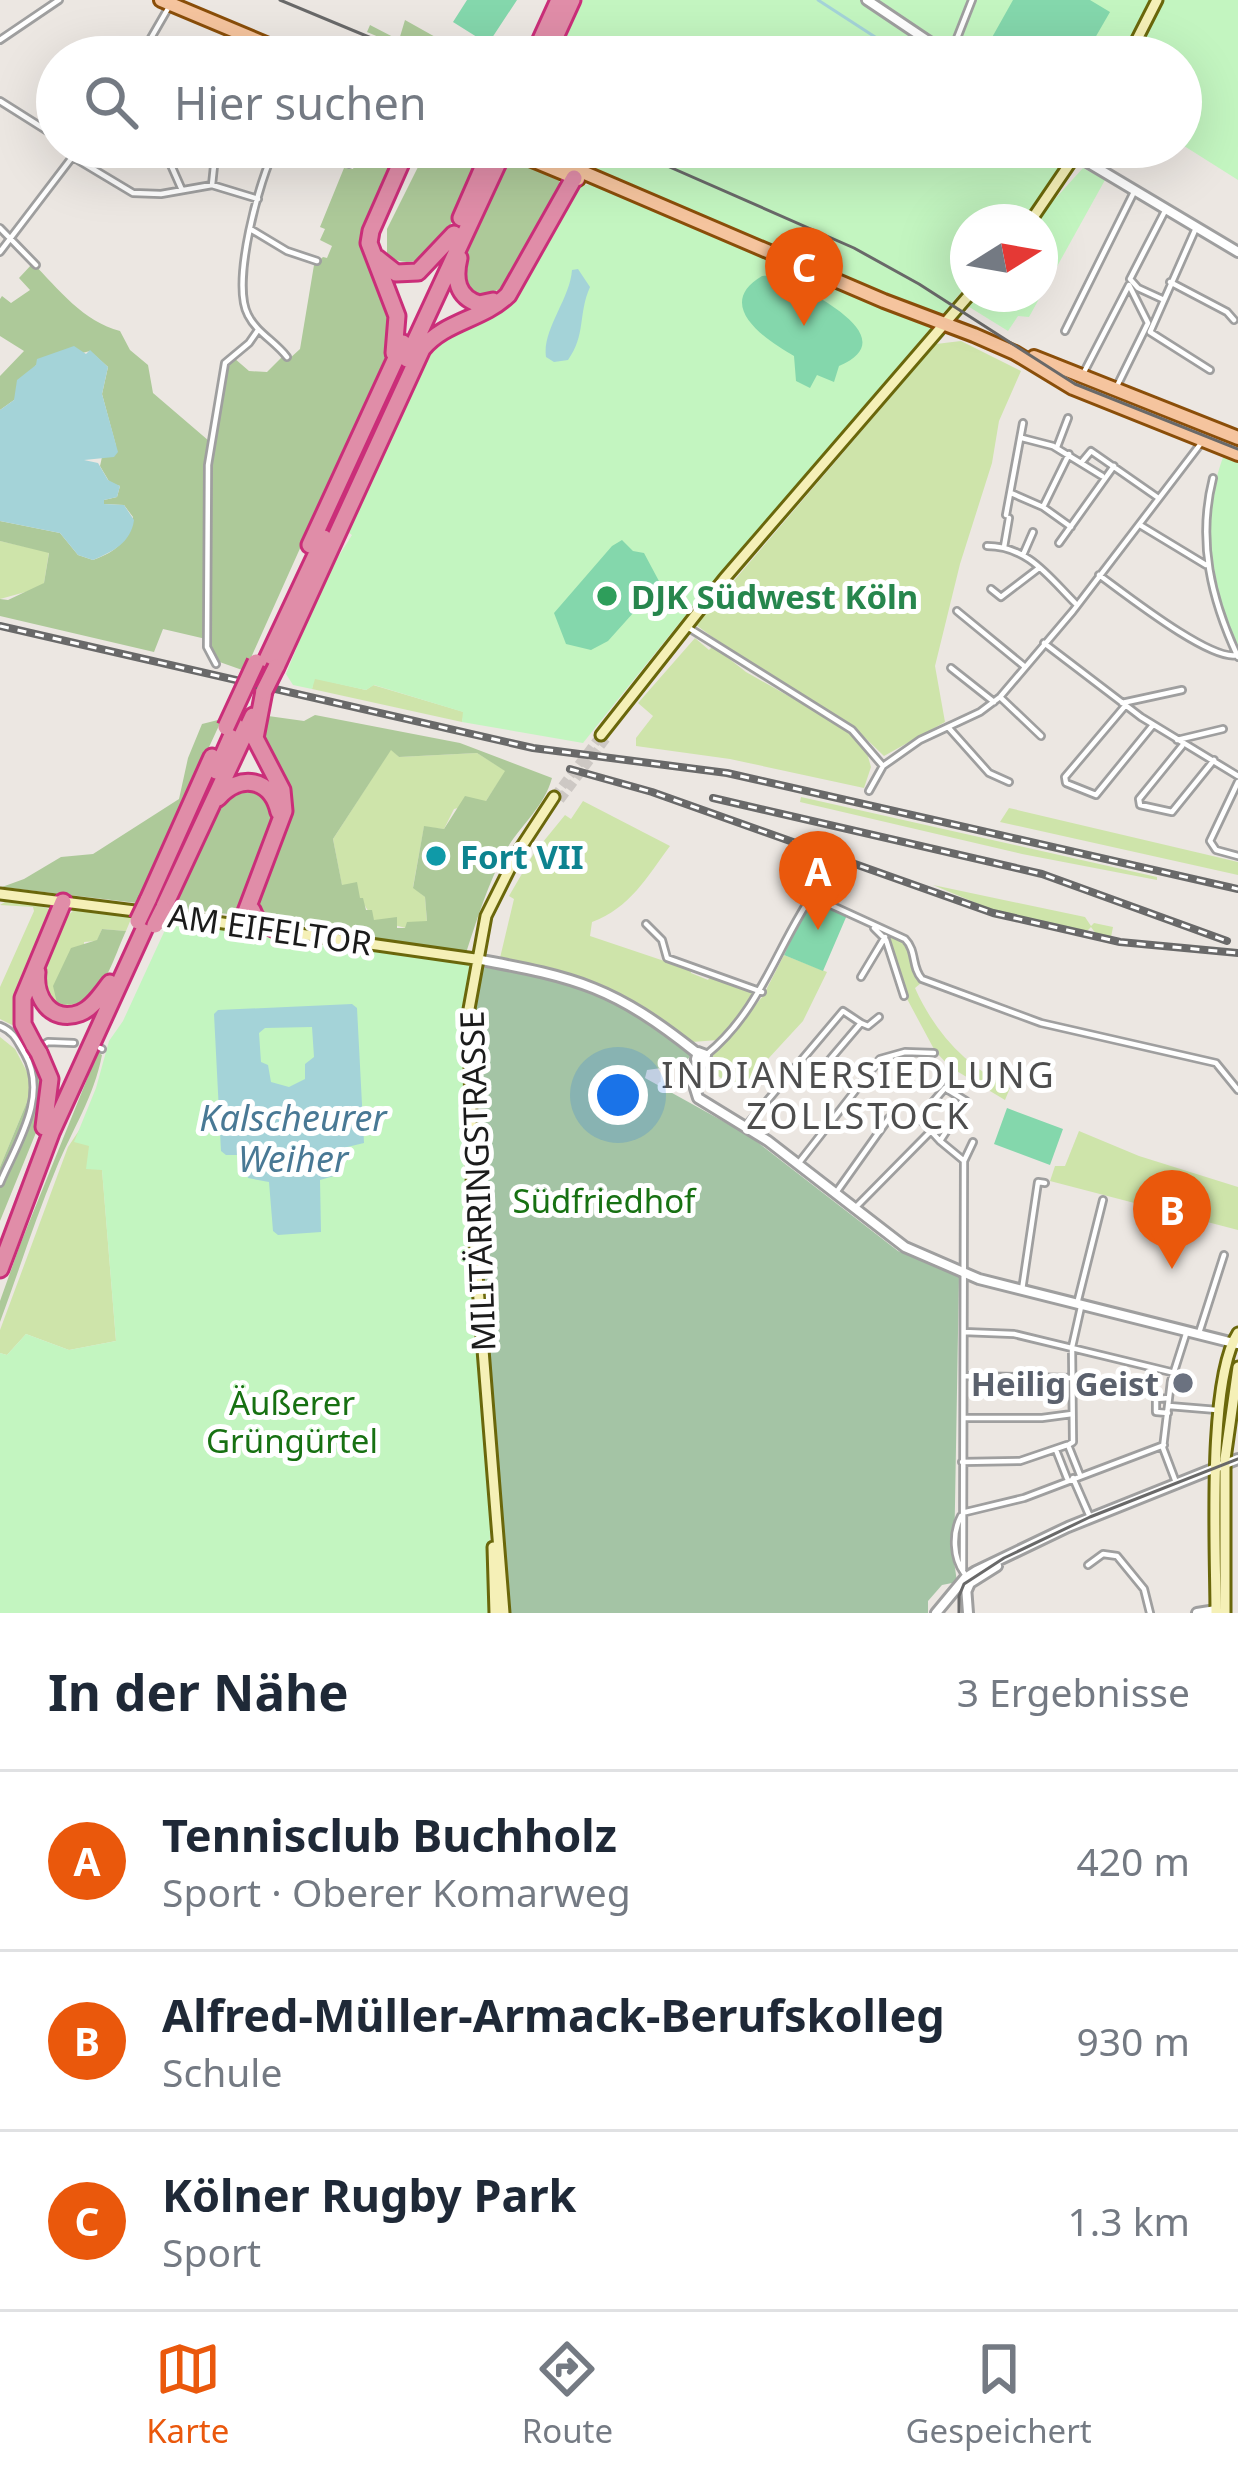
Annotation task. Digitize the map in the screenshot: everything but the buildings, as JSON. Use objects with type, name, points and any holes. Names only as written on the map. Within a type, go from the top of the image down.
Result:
[{"type":"highway","points":[[543,36],[560,0]]},
{"type":"highway","points":[[556,36],[572,0]]},
{"type":"highway","points":[[389,373],[398,322],[369,243],[375,220],[401,168]]},
{"type":"highway","points":[[403,168],[377,226],[376,257],[395,273],[418,272],[461,230]]},
{"type":"highway","points":[[2,1263],[58,1116],[489,168]]},
{"type":"highway","points":[[461,230],[458,287],[471,301],[487,303],[508,286],[574,172]]},
{"type":"highway","points":[[265,666],[333,542],[422,349],[440,331],[488,310],[508,295],[574,172]]},
{"type":"highway","points":[[275,929],[249,914],[284,811],[282,790],[255,738],[265,666],[389,373],[461,230]]},
{"type":"highway","points":[[333,542],[361,458]]},
{"type":"highway","points":[[209,810],[234,732],[264,691]]},
{"type":"highway","points":[[0,1239],[44,1127],[209,810],[227,788],[255,782],[271,792],[281,821]]},
{"type":"highway","points":[[43,902],[63,914],[21,1007],[33,1051],[50,1079],[44,1127]]},
{"type":"highway","points":[[38,966],[38,997],[61,1014],[84,1012],[117,982]]},
{"type":"highway","points":[[2,1263],[117,982]]},
{"type":"main road","points":[[1139,36],[1157,0]]},
{"type":"main road","points":[[166,2],[247,36]]},
{"type":"main road","points":[[561,168],[574,172]]},
{"type":"main road","points":[[566,168],[1015,352],[1208,438],[1238,438]]},
{"type":"main road","points":[[1042,204],[1067,168]]},
{"type":"main road","points":[[604,735],[724,579],[954,312]]},
{"type":"main road","points":[[957,312],[969,333]]},
{"type":"main road","points":[[926,319],[932,338]]},
{"type":"main road","points":[[932,338],[969,333]]},
{"type":"main road","points":[[1086,384],[1114,391],[1238,454]]},
{"type":"main road","name":"MILITÄRRINGSTRASSE","points":[[500,1613],[492,1564],[496,1518],[471,1184],[469,1009],[486,916],[518,852],[557,799]]},
{"type":"main road","name":"AM EIFELTOR","points":[[0,897],[63,914],[249,914]]},
{"type":"main road","name":"AM EIFELTOR","points":[[0,897],[43,902]]},
{"type":"main road","name":"AM EIFELTOR","points":[[275,929],[475,959]]},
{"type":"main road","points":[[1221,1611],[1220,1411],[1236,1340]]},
{"type":"main road","points":[[1221,1611],[1228,1553],[1220,1468],[1238,1367]]},
{"type":"main road","points":[[1221,1611],[1238,1607]]},
{"type":"street","points":[[0,40],[59,0]]},
{"type":"street","points":[[867,0],[921,36]]},
{"type":"street","points":[[958,36],[972,0]]},
{"type":"street","points":[[150,36],[166,2]]},
{"type":"street","points":[[0,101],[36,124]]},
{"type":"street","points":[[0,252],[63,168]]},
{"type":"street","points":[[100,168],[133,193],[161,194],[212,185],[258,200]]},
{"type":"street","points":[[172,168],[182,190]]},
{"type":"street","points":[[212,185],[214,168]]},
{"type":"street","points":[[269,168],[258,200],[242,296],[258,330],[287,357]]},
{"type":"street","points":[[1100,168],[1238,252]]},
{"type":"street","points":[[1065,332],[1134,192]]},
{"type":"street","points":[[1086,384],[1129,282],[1166,211]]},
{"type":"street","points":[[1114,391],[1196,228]]},
{"type":"street","points":[[0,229],[36,265]]},
{"type":"street","points":[[252,230],[287,251],[317,260]]},
{"type":"street","points":[[1129,282],[1162,299]]},
{"type":"street","points":[[1129,282],[1149,329]]},
{"type":"street","points":[[1170,282],[1234,320]]},
{"type":"street","points":[[1149,329],[1210,370]]},
{"type":"street","points":[[216,664],[207,647],[208,465],[225,363],[258,330]]},
{"type":"street","points":[[1057,448],[1068,418]]},
{"type":"street","points":[[1004,547],[1023,423]]},
{"type":"street","points":[[1022,438],[1057,448],[1105,478]]},
{"type":"street","points":[[869,790],[883,766],[920,740],[997,699],[1208,438]]},
{"type":"street","points":[[1081,463],[1091,451],[1159,498]]},
{"type":"street","points":[[1043,507],[1069,454]]},
{"type":"street","points":[[1059,543],[1114,466]]},
{"type":"street","points":[[1098,575],[1225,657],[1238,656],[1206,566],[1213,478]]},
{"type":"street","points":[[1010,493],[1043,507],[1071,527]]},
{"type":"street","points":[[1140,525],[1206,566]]},
{"type":"street","points":[[1023,555],[1034,532]]},
{"type":"street","points":[[987,546],[1004,547],[1040,566],[1076,604]]},
{"type":"street","points":[[991,589],[1001,597],[1040,566]]},
{"type":"street","points":[[957,611],[1024,667]]},
{"type":"street","points":[[688,627],[852,730],[883,766]]},
{"type":"street","points":[[1044,643],[1124,705],[1238,779],[1211,844],[1238,856]]},
{"type":"street","points":[[951,668],[1041,736]]},
{"type":"street","points":[[1153,725],[1096,795],[1065,780],[1124,705],[1182,690]]},
{"type":"street","points":[[948,727],[988,773],[1009,782]]},
{"type":"street","points":[[1214,760],[1172,812],[1139,804],[1180,742],[1222,729]]},
{"type":"street","points":[[819,885],[762,992],[700,1057],[693,1082],[698,1098],[746,1126],[905,1247],[965,1273],[1022,1290],[1236,1340]]},
{"type":"street","points":[[811,896],[905,939],[914,952],[918,975],[931,983],[1041,1023],[1216,1063],[1238,1090]]},
{"type":"street","points":[[646,924],[662,940],[667,958],[762,992]]},
{"type":"street","points":[[871,924],[884,937],[904,996]]},
{"type":"street","points":[[861,977],[884,937]]},
{"type":"street","points":[[475,959],[591,985],[652,1018],[700,1057]]},
{"type":"street","points":[[746,1126],[843,1012],[872,1025],[879,1017]]},
{"type":"street","points":[[827,1064],[861,1023]]},
{"type":"street","points":[[0,1026],[33,1051],[36,1091],[0,1184]]},
{"type":"street","points":[[33,1051],[47,1042],[74,1043]]},
{"type":"street","points":[[798,1164],[880,1059],[905,1052],[934,1053]]},
{"type":"street","points":[[940,1141],[965,1101],[942,1089],[920,1120],[940,1141],[964,1161]]},
{"type":"street","points":[[836,1194],[889,1118]]},
{"type":"street","points":[[854,1209],[931,1132]]},
{"type":"street","points":[[968,1613],[964,1574],[956,1559],[956,1528],[963,1513],[964,1161],[973,1142]]},
{"type":"street","points":[[1022,1290],[1038,1182],[1046,1183]]},
{"type":"street","points":[[962,1462],[1020,1461],[1072,1442],[1072,1347],[1102,1200]]},
{"type":"street","points":[[1199,1333],[1224,1255]]},
{"type":"street","points":[[1177,1485],[1163,1445],[1186,1330]]},
{"type":"street","points":[[964,1332],[1014,1334],[1175,1372]]},
{"type":"street","points":[[964,1376],[1072,1378]]},
{"type":"street","points":[[1168,1406],[1220,1411]]},
{"type":"street","points":[[964,1418],[1072,1414]]},
{"type":"street","points":[[1068,1445],[1074,1478]]},
{"type":"street","points":[[963,1513],[979,1512],[1163,1445]]},
{"type":"street","points":[[1056,1450],[1090,1518]]},
{"type":"street","points":[[936,1613],[964,1574],[1090,1518],[1238,1462]]},
{"type":"street","points":[[1225,1498],[1238,1497]]},
{"type":"street","points":[[967,1594],[970,1583],[1018,1552]]},
{"type":"street","points":[[1088,1564],[1103,1554],[1117,1556],[1144,1589],[1150,1613]]},
{"type":"street","points":[[952,1593],[967,1594]]},
{"type":"street","points":[[1197,1613],[1221,1611]]},
{"type":"green space","points":[[467,0],[517,0],[493,36],[475,36],[453,22]]},
{"type":"green space","points":[[583,0],[1154,0],[1134,36],[567,36]]},
{"type":"green space","points":[[1013,0],[1090,0],[1110,12],[1096,36],[993,36]]},
{"type":"green space","points":[[1160,0],[1238,0],[1238,180],[1202,157],[1202,36],[1142,36]]},
{"type":"green space","points":[[405,20],[434,36],[400,36]]},
{"type":"green space","points":[[370,25],[391,36],[367,32]]},
{"type":"green space","points":[[344,168],[394,168],[364,237],[367,262],[391,313],[389,350],[245,671],[214,660],[208,647],[209,477],[225,372],[234,358],[249,371],[267,372],[283,356],[288,360],[300,349],[314,265],[327,258],[332,246],[320,240],[325,229],[320,227]]},
{"type":"green space","points":[[418,168],[476,168],[449,228],[422,258],[405,262],[387,255],[387,229]]},
{"type":"green space","points":[[503,168],[531,168],[559,180],[504,287],[478,299],[464,288],[462,259]]},
{"type":"green space","points":[[590,168],[1061,168],[1035,204],[950,204],[950,305],[583,743],[462,722],[463,712],[374,685],[366,690],[315,679],[312,689],[293,685],[286,674],[325,578],[352,535],[343,529],[426,349],[501,308],[575,187],[592,184],[597,171]]},
{"type":"green space","points":[[1083,168],[1105,180],[1058,265],[1058,204],[1050,204]]},
{"type":"green space","points":[[33,263],[83,312],[120,331],[130,350],[148,365],[153,393],[209,441],[206,639],[163,629],[154,652],[0,616],[0,599],[8,600],[44,583],[49,553],[0,541],[0,521],[60,533],[78,555],[93,560],[120,544],[133,517],[124,505],[104,504],[117,497],[120,486],[110,483],[100,466],[102,457],[116,446],[102,394],[108,367],[90,351],[36,365],[14,400],[0,410],[0,376],[24,351],[0,336],[0,299],[11,303],[30,290],[19,278]]},
{"type":"green space","points":[[762,276],[787,278],[854,324],[862,346],[856,356],[839,366],[834,382],[817,375],[810,388],[796,381],[794,356],[749,321],[742,298]]},
{"type":"green space","points":[[977,312],[1032,312],[1029,317],[1018,316],[1008,331]]},
{"type":"green space","points":[[961,341],[1021,371],[999,421],[992,463],[935,666],[945,722],[884,756],[854,727],[766,676],[696,625],[936,344]]},
{"type":"green space","points":[[1224,455],[1238,458],[1238,645],[1221,600],[1212,551],[1212,502]]},
{"type":"green space","name":"DJK Südwest Köln","points":[[622,540],[633,551],[644,553],[660,583],[608,641],[591,650],[566,644],[554,613]]},
{"type":"green space","points":[[0,541],[49,552],[40,588],[0,599]]},
{"type":"green space","points":[[695,638],[845,728],[865,746],[871,767],[864,788],[730,759],[636,746],[636,738],[653,716],[638,703]]},
{"type":"green space","points":[[314,678],[366,690],[373,685],[464,712],[462,722],[312,689]]},
{"type":"green space","points":[[261,715],[304,721],[315,715],[460,743],[552,778],[499,864],[466,953],[260,918],[255,909],[260,885],[284,823],[263,752]],"holes":[[[391,750],[399,757],[477,753],[505,771],[486,801],[465,796],[444,829],[424,826],[413,888],[425,897],[427,921],[407,922],[405,928],[397,928],[397,917],[374,920],[372,910],[366,910],[360,898],[357,882],[342,885],[333,839]]]},
{"type":"green space","points":[[222,719],[137,903],[2,887],[61,857],[93,854],[179,799],[202,724]]},
{"type":"green space","points":[[391,749],[399,757],[477,753],[506,771],[486,801],[454,809],[444,829],[424,827],[413,887],[425,897],[427,922],[406,928],[374,920],[360,898],[342,886],[333,839]]},
{"type":"green space","points":[[258,786],[277,811],[238,915],[171,908],[227,793]]},
{"type":"green space","points":[[801,797],[1157,880],[1022,854],[800,802]]},
{"type":"green space","points":[[583,801],[670,846],[627,900],[592,922],[590,936],[708,980],[711,976],[755,991],[718,1040],[692,1042],[602,985],[500,958],[514,899],[509,896],[534,853],[565,815],[571,819]]},
{"type":"green space","points":[[1009,808],[1238,862],[1238,875],[1000,822]]},
{"type":"green space","points":[[933,885],[1085,917],[1091,926],[1113,927],[1111,937],[1096,934],[1091,927],[1086,932],[995,911]]},
{"type":"green space","points":[[813,901],[847,915],[823,971],[784,955]]},
{"type":"green space","points":[[5,902],[52,910],[22,1030],[0,1019],[0,987],[34,911],[33,907],[0,905]]},
{"type":"green space","points":[[77,908],[133,914],[126,931],[102,929],[97,941],[84,942],[86,1008],[55,1010],[38,979],[58,930]]},
{"type":"green space","name":"Äußerer Grüngürtel","points":[[170,919],[469,965],[469,1168],[491,1507],[492,1613],[0,1613],[0,1353],[7,1355],[26,1334],[69,1350],[116,1341],[102,1170],[86,1169],[89,1146],[74,1142],[109,1041]]},
{"type":"green space","points":[[102,929],[126,931],[102,983],[84,1000],[57,1003],[53,986],[71,948],[97,940]]},
{"type":"green space","points":[[877,929],[908,945],[921,983],[915,988],[932,1020],[966,1059],[1010,1088],[1005,1100],[950,1067],[935,1051],[898,982],[890,944]]},
{"type":"green space","points":[[784,955],[827,972],[803,1021],[744,1085],[738,1081],[732,1087],[708,1068],[708,1061],[763,996]]},
{"type":"green space","name":"Südfriedhof","points":[[480,967],[568,983],[643,1017],[691,1055],[683,1065],[647,1070],[645,1078],[748,1135],[898,1251],[959,1276],[957,1582],[942,1585],[928,1601],[928,1613],[510,1613],[476,1220],[473,1029]]},
{"type":"green space","points":[[0,1037],[15,1049],[34,1085],[0,1167]]},
{"type":"green space","points":[[98,1052],[102,1055],[94,1085],[48,1188],[0,1322],[0,1301],[20,1245]]},
{"type":"green space","points":[[31,1055],[46,1075],[46,1108],[0,1221],[0,1167],[34,1085]]},
{"type":"green space","points":[[1007,1108],[1063,1129],[1050,1165],[994,1144]]},
{"type":"green space","points":[[82,1126],[95,1128],[87,1169],[102,1169],[116,1341],[69,1350],[26,1334],[7,1355],[0,1353],[0,1330],[68,1147]]},
{"type":"green space","points":[[1079,1131],[1139,1156],[1238,1187],[1238,1230],[1050,1181],[1055,1166],[1065,1166]]},
{"type":"water","points":[[578,269],[590,287],[580,333],[568,360],[554,362],[546,357],[548,336],[572,270]]},
{"type":"water","points":[[74,346],[86,354],[90,350],[108,367],[102,394],[118,452],[114,457],[84,460],[98,463],[108,480],[120,486],[117,497],[104,504],[124,505],[134,520],[125,541],[93,560],[78,555],[60,533],[0,521],[0,410],[14,400],[17,380],[37,359]]},
{"type":"water","name":"Kalscheurer Weiher","points":[[352,1004],[357,1008],[364,1143],[343,1148],[341,1174],[320,1180],[321,1232],[278,1235],[273,1231],[269,1182],[248,1178],[244,1155],[221,1151],[214,1014],[218,1010]],"holes":[[[312,1027],[314,1057],[305,1064],[305,1079],[289,1087],[271,1082],[268,1065],[261,1062],[259,1033],[265,1028]]]},
{"type":"waterway","points":[[818,0],[874,36]]},
{"type":"tunnel","points":[[554,797],[601,735]]},
{"type":"tunnel","points":[[560,800],[608,736]]},
{"type":"tram line","points":[[280,0],[367,36]]},
{"type":"tram line","points":[[672,168],[854,248],[1075,384],[1238,449]]},
{"type":"tram line","points":[[959,1613],[964,1584],[1004,1558],[1090,1517],[1238,1459]]},
{"type":"railway","points":[[0,626],[533,748],[727,773],[1238,889]]},
{"type":"railway","points":[[570,769],[652,792],[993,913],[1120,942],[1238,953]]},
{"type":"railway","points":[[713,798],[1042,874],[1227,941]]},
{"type":"place","name":"Kölner Rugby Park","points":[[804,326]]},
{"type":"place","name":"DJK Südwest Köln","points":[[607,596]]},
{"type":"place","name":"Fort VII","points":[[436,856]]},
{"type":"place","name":"Tennisclub Buchholz","points":[[818,930]]},
{"type":"place","name":"Alfred-Müller-Armack-Berufskolleg","points":[[1172,1269]]},
{"type":"place","name":"Heilig Geist","points":[[1183,1383]]},
{"type":"district","name":"INDIANERSIEDLUNG ZOLLSTOCK","points":[[859,1094]]}]
